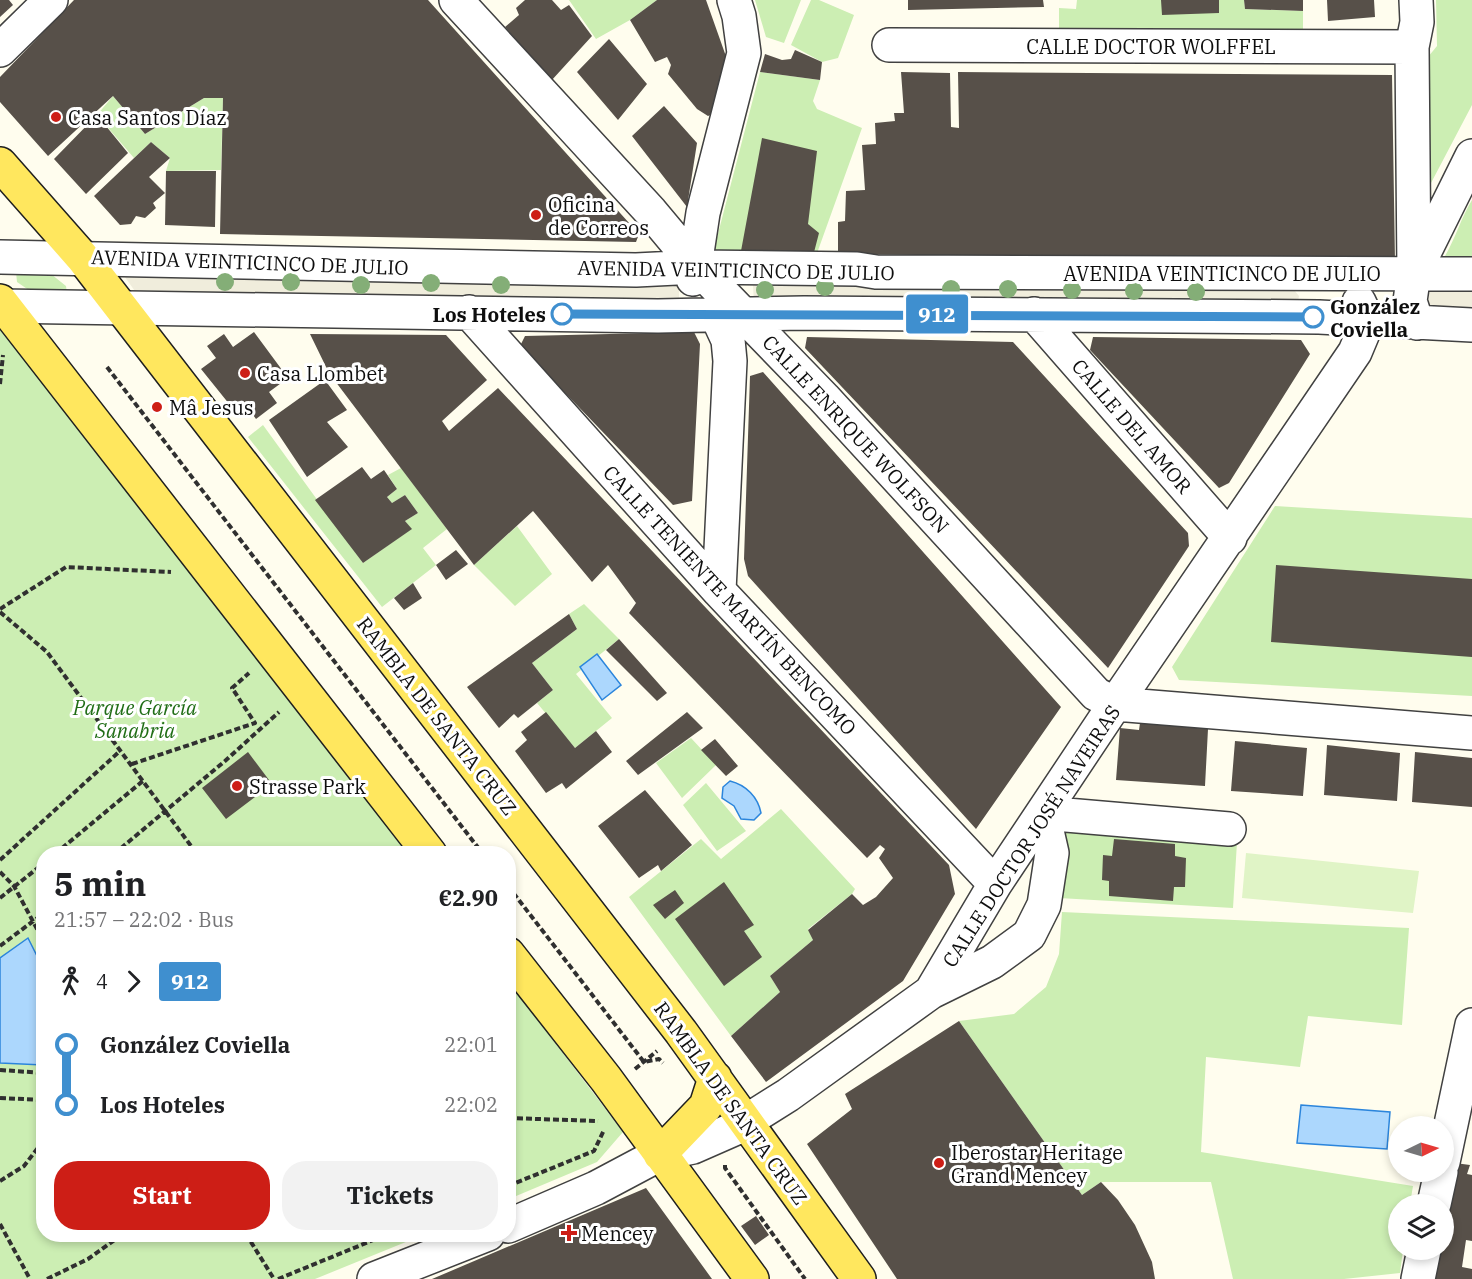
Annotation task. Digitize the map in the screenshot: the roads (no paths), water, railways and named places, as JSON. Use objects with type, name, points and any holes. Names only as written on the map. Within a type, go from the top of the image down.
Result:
[{"type":"main road","name":"RAMBLA DE SANTA CRUZ","points":[[0,164],[82,257],[681,1032],[715,1078],[734,1129],[859,1279]]},
{"type":"main road","points":[[2,305],[424,846]]},
{"type":"main road","points":[[516,965],[752,1279]]},
{"type":"main road","points":[[660,1154],[706,1106],[715,1078]]},
{"type":"street","points":[[0,50],[51,0]]},
{"type":"street","name":"CALLE ENRIQUE WOLFSON","points":[[456,0],[651,212],[697,267],[730,314],[1096,694],[1114,704]]},
{"type":"street","points":[[681,314],[697,267],[703,213],[744,53],[739,16],[734,0]]},
{"type":"street","points":[[1416,0],[1417,22],[1412,47],[1414,273],[1410,301],[1417,323]]},
{"type":"street","name":"CALLE DOCTOR WOLFFEL","points":[[889,45],[1412,47]]},
{"type":"street","points":[[1414,273],[1472,156]]},
{"type":"street","name":"AVENIDA VEINTICINCO DE JULIO","points":[[0,257],[281,261],[301,265],[636,270],[697,267],[857,269],[876,272],[1472,274]]},
{"type":"street","points":[[1339,274],[1355,293],[1368,321]]},
{"type":"street","name":"AVENIDA VEINTICINCO DE JULIO","points":[[2,305],[681,314],[1319,317],[1472,325]]},
{"type":"street","name":"CALLE TENIENTE MARTÍN BENCOMO","points":[[469,312],[719,591],[995,884]]},
{"type":"street","points":[[719,591],[730,361],[728,340],[730,314]]},
{"type":"street","name":"CALLE DEL AMOR","points":[[1034,314],[1230,538]]},
{"type":"street","name":"CALLE DOCTOR JOSÉ NAVEIRAS","points":[[516,1223],[596,1188],[660,1154],[693,1147],[734,1129],[931,992],[995,884],[1114,704],[1230,538],[1355,352],[1368,321]]},
{"type":"street","points":[[1114,704],[1472,733]]},
{"type":"street","points":[[931,992],[993,962],[1029,935],[1044,905],[1052,853],[1043,813],[1229,829]]},
{"type":"street","points":[[1453,1116],[1472,1025]]},
{"type":"street","points":[[374,1279],[468,1242]]},
{"type":"street","points":[[1418,1279],[1422,1260]]},
{"type":"water","points":[[597,654],[621,685],[602,700],[580,667]]},
{"type":"water","points":[[730,781],[746,789],[754,797],[761,813],[754,820],[741,819],[734,806],[722,798],[723,787]]},
{"type":"water","points":[[28,938],[36,954],[36,1065],[0,1063],[0,958]]},
{"type":"water","points":[[1301,1105],[1390,1112],[1387,1149],[1297,1143]]},
{"type":"place","name":"Casa Santos Díaz","points":[[56,117]]},
{"type":"place","name":"Oficina de Correos","points":[[536,215]]},
{"type":"place","name":"Los Hoteles","points":[[562,314]]},
{"type":"place","name":"González Coviella","points":[[1313,317]]},
{"type":"place","name":"Casa Llombet","points":[[245,373]]},
{"type":"place","name":"Mâ Jesus","points":[[157,407]]},
{"type":"place","name":"Strasse Park","points":[[237,786]]},
{"type":"place","name":"Iberostar Heritage Grand Mencey","points":[[939,1163]]},
{"type":"place","name":"Mencey","points":[[569,1233]]},
{"type":"park label","name":"Parque García Sanabria","points":[[135,718]]}]
